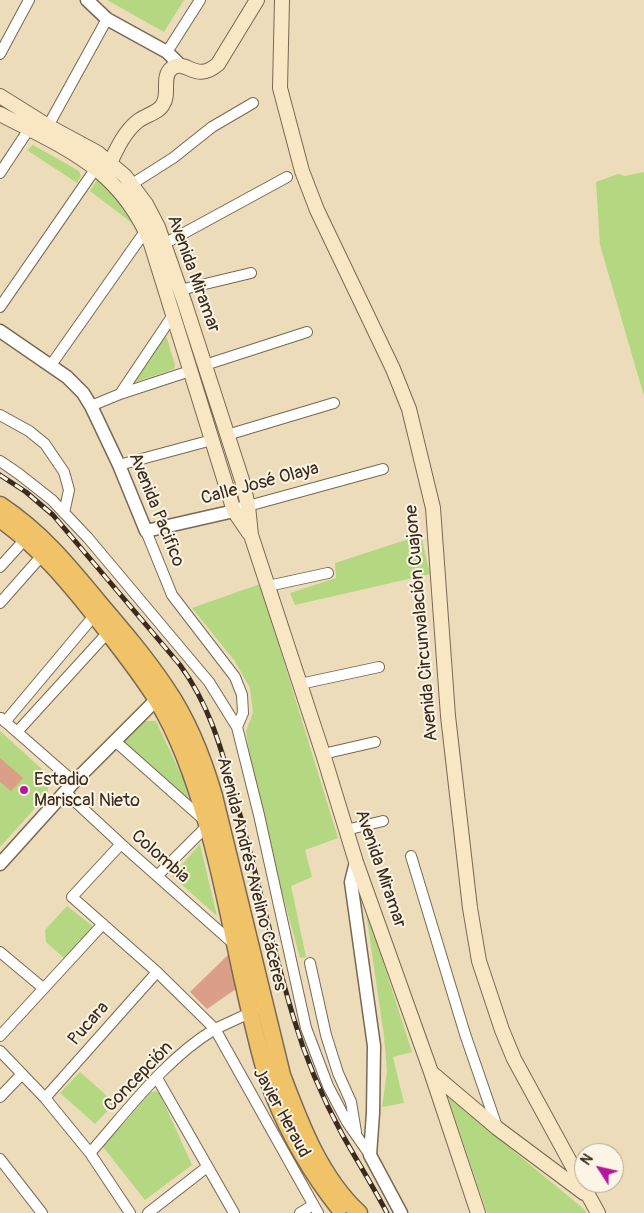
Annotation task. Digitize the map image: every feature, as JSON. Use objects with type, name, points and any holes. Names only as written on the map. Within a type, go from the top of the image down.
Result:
[{"type":"highway","name":"Avenida Andrés Avelino Cáceres","points":[[0,505],[47,550],[112,627],[162,694],[184,718],[205,767],[214,796],[273,1094],[284,1119],[311,1168],[344,1213]]},
{"type":"highway","name":"Avenida Andrés Avelino Cáceres","points":[[0,519],[30,534]]},
{"type":"highway","name":"Avenida Andrés Avelino Cáceres","points":[[162,694],[173,729],[187,761],[207,824],[235,946],[282,1075],[312,1146],[348,1203],[359,1213]]},
{"type":"main road","points":[[110,163],[120,143],[136,122],[163,106],[166,97],[166,82],[169,72],[173,67],[180,65],[201,73],[210,71],[218,64],[257,0]]},
{"type":"main road","name":"Avenida Circunvalación Cuajone","points":[[282,0],[280,88],[302,171],[317,210],[393,369],[409,409],[433,508],[448,716],[470,908],[479,961],[502,1030],[514,1059],[598,1213]]},
{"type":"main road","name":"Avenida Miramar","points":[[0,96],[48,126],[84,145],[110,163],[132,184],[152,215],[180,290],[242,480],[248,506],[251,535],[323,754],[356,862],[431,1072],[478,1213]]},
{"type":"main road","name":"Avenida Miramar","points":[[0,114],[96,168],[127,198],[146,230],[234,511],[251,535]]},
{"type":"main road","points":[[431,1072],[497,1128],[588,1196]]},
{"type":"street","points":[[0,54],[30,0]]},
{"type":"street","points":[[87,0],[107,18],[167,52],[180,65]]},
{"type":"street","points":[[167,52],[200,0]]},
{"type":"street","points":[[48,126],[107,18]]},
{"type":"street","points":[[132,184],[174,158],[212,127],[253,103]]},
{"type":"street","points":[[0,173],[29,129]]},
{"type":"street","points":[[0,307],[96,168]]},
{"type":"street","points":[[164,244],[287,177]]},
{"type":"street","points":[[51,365],[146,230]]},
{"type":"street","points":[[180,290],[251,273]]},
{"type":"street","points":[[120,394],[173,315]]},
{"type":"street","name":"Avenida Pacifico","points":[[0,331],[51,365],[75,384],[91,406],[119,465],[172,595],[235,678],[242,695],[243,713],[237,727]]},
{"type":"street","points":[[205,365],[307,332]]},
{"type":"street","points":[[91,406],[120,394],[190,371]]},
{"type":"street","points":[[227,435],[334,403]]},
{"type":"street","points":[[0,415],[29,431],[45,444],[64,472],[69,490],[64,513]]},
{"type":"street","points":[[119,465],[212,440]]},
{"type":"street","points":[[0,461],[36,486],[88,538],[209,682],[237,727],[259,815],[306,1028],[328,1086],[347,1122],[370,1155],[401,1213]]},
{"type":"street","name":"Calle José Olaya","points":[[146,531],[234,511],[383,469]]},
{"type":"street","points":[[0,567],[30,534]]},
{"type":"street","points":[[0,603],[47,550]]},
{"type":"street","points":[[268,586],[328,573]]},
{"type":"street","points":[[74,782],[2,719],[99,611]]},
{"type":"street","points":[[17,732],[112,627]]},
{"type":"street","points":[[300,684],[379,667]]},
{"type":"street","points":[[0,864],[74,782],[162,694]]},
{"type":"street","points":[[115,741],[207,824],[157,876]]},
{"type":"street","points":[[323,754],[375,742]]},
{"type":"street","name":"Colombia","points":[[65,792],[235,946]]},
{"type":"street","points":[[346,830],[383,821]]},
{"type":"street","name":"Javier Heraud","points":[[121,844],[72,897],[157,972],[215,1029],[316,1209]]},
{"type":"street","points":[[411,856],[465,1034],[497,1128]]},
{"type":"street","points":[[356,862],[351,882],[374,1046],[370,1155]]},
{"type":"street","points":[[0,1036],[103,924]]},
{"type":"street","points":[[0,952],[43,988]]},
{"type":"street","points":[[310,963],[326,1035],[338,1073],[351,1102],[357,1136]]},
{"type":"street","name":"Pucara","points":[[45,1098],[157,972]]},
{"type":"street","name":"Concepción","points":[[90,1153],[157,1078],[198,1039],[257,1009]]},
{"type":"street","points":[[0,1051],[45,1098],[90,1153],[130,1213]]},
{"type":"street","points":[[0,1097],[22,1074]]},
{"type":"street","points":[[157,1078],[234,1213]]},
{"type":"street","points":[[0,1159],[42,1213]]},
{"type":"street","points":[[148,1213],[207,1166]]},
{"type":"street","points":[[300,1213],[316,1209]]},
{"type":"green space","points":[[107,0],[184,0],[164,32]]},
{"type":"green space","points":[[33,145],[79,171],[81,176],[77,183],[27,150]]},
{"type":"green space","points":[[644,172],[644,396],[600,245],[596,182],[618,174],[625,176]]},
{"type":"green space","points":[[97,180],[125,211],[132,223],[90,191]]},
{"type":"green space","points":[[163,334],[166,335],[175,365],[174,369],[135,382],[133,379]]},
{"type":"green space","points":[[421,535],[430,574],[295,605],[290,593],[336,578],[335,563]]},
{"type":"green space","points":[[260,584],[338,838],[305,850],[312,877],[291,886],[306,957],[300,958],[281,889],[249,752],[246,731],[253,713],[250,688],[234,660],[192,608]]},
{"type":"green space","points":[[141,721],[156,721],[185,783],[189,799],[123,741]]},
{"type":"green space","name":"Estadio Mariscal Nieto","points":[[0,731],[45,772],[49,784],[47,795],[0,847]]},
{"type":"green space","points":[[200,844],[217,916],[172,876]]},
{"type":"green space","points":[[67,906],[95,928],[66,960],[46,942],[45,930]]},
{"type":"green space","points":[[365,906],[412,1052],[393,1057],[404,1103],[382,1107],[387,1071],[384,1036]]},
{"type":"green space","points":[[80,1072],[115,1103],[95,1124],[60,1093]]},
{"type":"green space","points":[[156,1091],[160,1094],[192,1165],[145,1200],[103,1147],[150,1093]]},
{"type":"green space","points":[[448,1097],[585,1210],[586,1213],[487,1213]]},
{"type":"building","points":[[0,758],[23,778],[11,791],[0,782]]},
{"type":"building","points":[[229,954],[236,989],[207,1009],[190,992]]},
{"type":"railway","points":[[0,475],[26,492],[53,515],[180,665],[199,696],[214,728],[225,761],[285,989],[303,1047],[314,1076],[342,1134],[387,1213]]},
{"type":"place","name":"Estadio Mariscal Nieto","points":[[24,790]]}]
